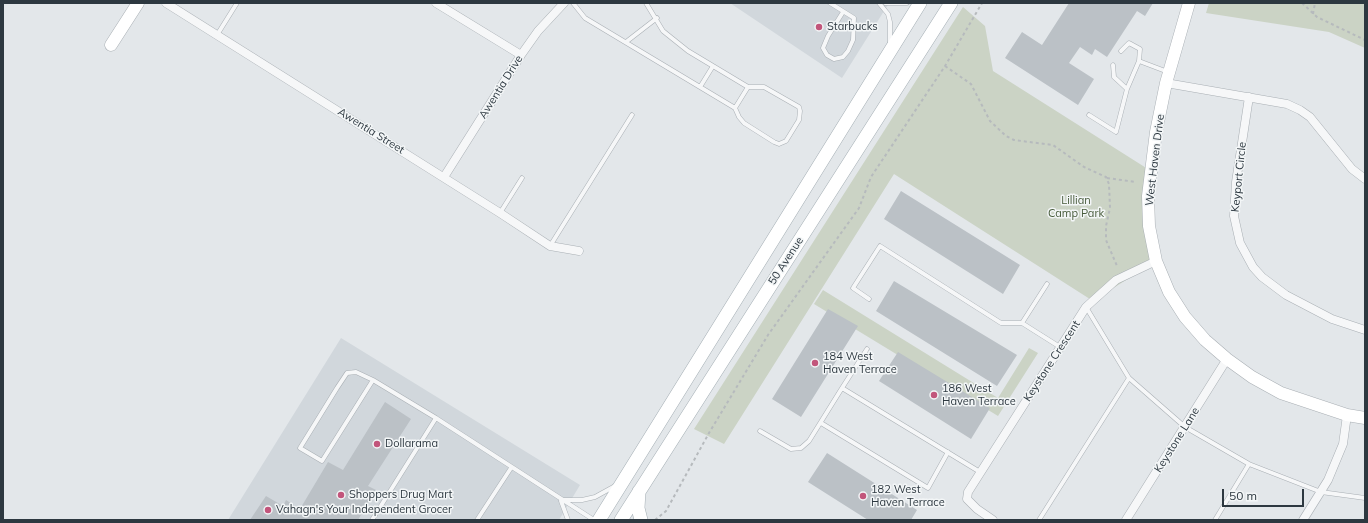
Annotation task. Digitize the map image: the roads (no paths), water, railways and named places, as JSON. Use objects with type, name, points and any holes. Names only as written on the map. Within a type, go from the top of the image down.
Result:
[{"type":"main road","name":"50 Avenue","points":[[599,520],[920,3]]},
{"type":"main road","name":"50 Avenue","points":[[621,520],[951,3]]},
{"type":"main road","points":[[639,491],[638,508],[641,520]]},
{"type":"street","points":[[111,45],[138,3]]},
{"type":"street","name":"Awentia Street","points":[[166,3],[500,212],[550,246],[579,251]]},
{"type":"street","points":[[436,3],[520,55]]},
{"type":"street","name":"Awentia Drive","points":[[444,177],[520,55],[538,31],[564,3]]},
{"type":"street","name":"West Haven Drive","points":[[1189,3],[1168,78],[1156,132],[1148,196],[1148,226],[1156,261],[1169,292],[1185,317],[1205,340],[1227,359],[1252,377],[1281,393],[1347,415],[1365,418]]},
{"type":"street","points":[[1168,78],[1249,97],[1287,104],[1300,110],[1310,117],[1352,169],[1365,179]]},
{"type":"street","name":"Keyport Circle","points":[[1249,97],[1236,182],[1234,216],[1240,243],[1253,267],[1262,277],[1286,295],[1332,320],[1365,330]]},
{"type":"street","name":"Keystone Crescent","points":[[993,520],[977,509],[967,499],[968,492],[1086,307],[1116,280],[1156,261]]},
{"type":"street","name":"Keystone Lane","points":[[1126,520],[1227,359]]},
{"type":"street","points":[[1303,520],[1328,480],[1343,444],[1347,415]]},
{"type":"lane","points":[[217,35],[236,3]]},
{"type":"lane","points":[[573,3],[585,18],[735,108],[739,117],[744,123],[779,144],[786,141],[799,120],[799,107],[764,87],[748,87],[688,51],[663,31],[646,3]]},
{"type":"lane","points":[[830,3],[854,18],[853,40],[848,51],[843,57],[834,59],[827,55],[823,48],[828,36],[843,12]]},
{"type":"lane","points":[[879,3],[888,14],[892,30],[889,52]]},
{"type":"lane","points":[[885,3],[907,3]]},
{"type":"lane","points":[[626,42],[656,18]]},
{"type":"lane","points":[[1089,115],[1116,132],[1127,89],[1139,61],[1140,49],[1129,43],[1121,51]]},
{"type":"lane","points":[[1139,61],[1168,78]]},
{"type":"lane","points":[[1113,65],[1114,77],[1127,89]]},
{"type":"lane","points":[[700,87],[713,66]]},
{"type":"lane","points":[[735,108],[748,87]]},
{"type":"lane","points":[[550,246],[632,115]]},
{"type":"lane","points":[[500,212],[522,178]]},
{"type":"lane","points":[[869,299],[853,288],[880,246],[1001,323],[1022,323],[1061,347]]},
{"type":"lane","points":[[1022,323],[1047,284]]},
{"type":"lane","points":[[1086,307],[1129,378],[1185,427],[1250,464],[1321,492],[1365,498]]},
{"type":"lane","points":[[760,431],[791,449],[801,448],[809,440],[821,423],[867,349]]},
{"type":"lane","points":[[373,380],[322,461],[300,448],[347,373],[356,372],[373,380],[436,418],[511,468],[594,520]]},
{"type":"lane","points":[[1039,520],[1129,378]]},
{"type":"lane","points":[[842,388],[981,472]]},
{"type":"lane","points":[[372,520],[436,418]]},
{"type":"lane","points":[[821,423],[928,488],[948,452]]},
{"type":"lane","points":[[1215,520],[1250,464]]},
{"type":"lane","points":[[477,520],[511,468]]},
{"type":"lane","points":[[561,500],[582,500],[595,497],[616,484],[628,473]]},
{"type":"lane","points":[[561,500],[568,520]]},
{"type":"place","name":"Starbucks","points":[[819,27]]},
{"type":"place","name":"184 West Haven Terrace","points":[[815,363]]},
{"type":"place","name":"186 West Haven Terrace","points":[[934,395]]},
{"type":"place","name":"Dollarama","points":[[377,444]]},
{"type":"place","name":"Shoppers Drug Mart","points":[[341,495]]},
{"type":"place","name":"182 West Haven Terrace","points":[[863,496]]},
{"type":"place","name":"Vahagn's Your Independent Grocer","points":[[268,510]]},
{"type":"park label","name":"Lillian Camp Park","points":[[1076,207]]}]
